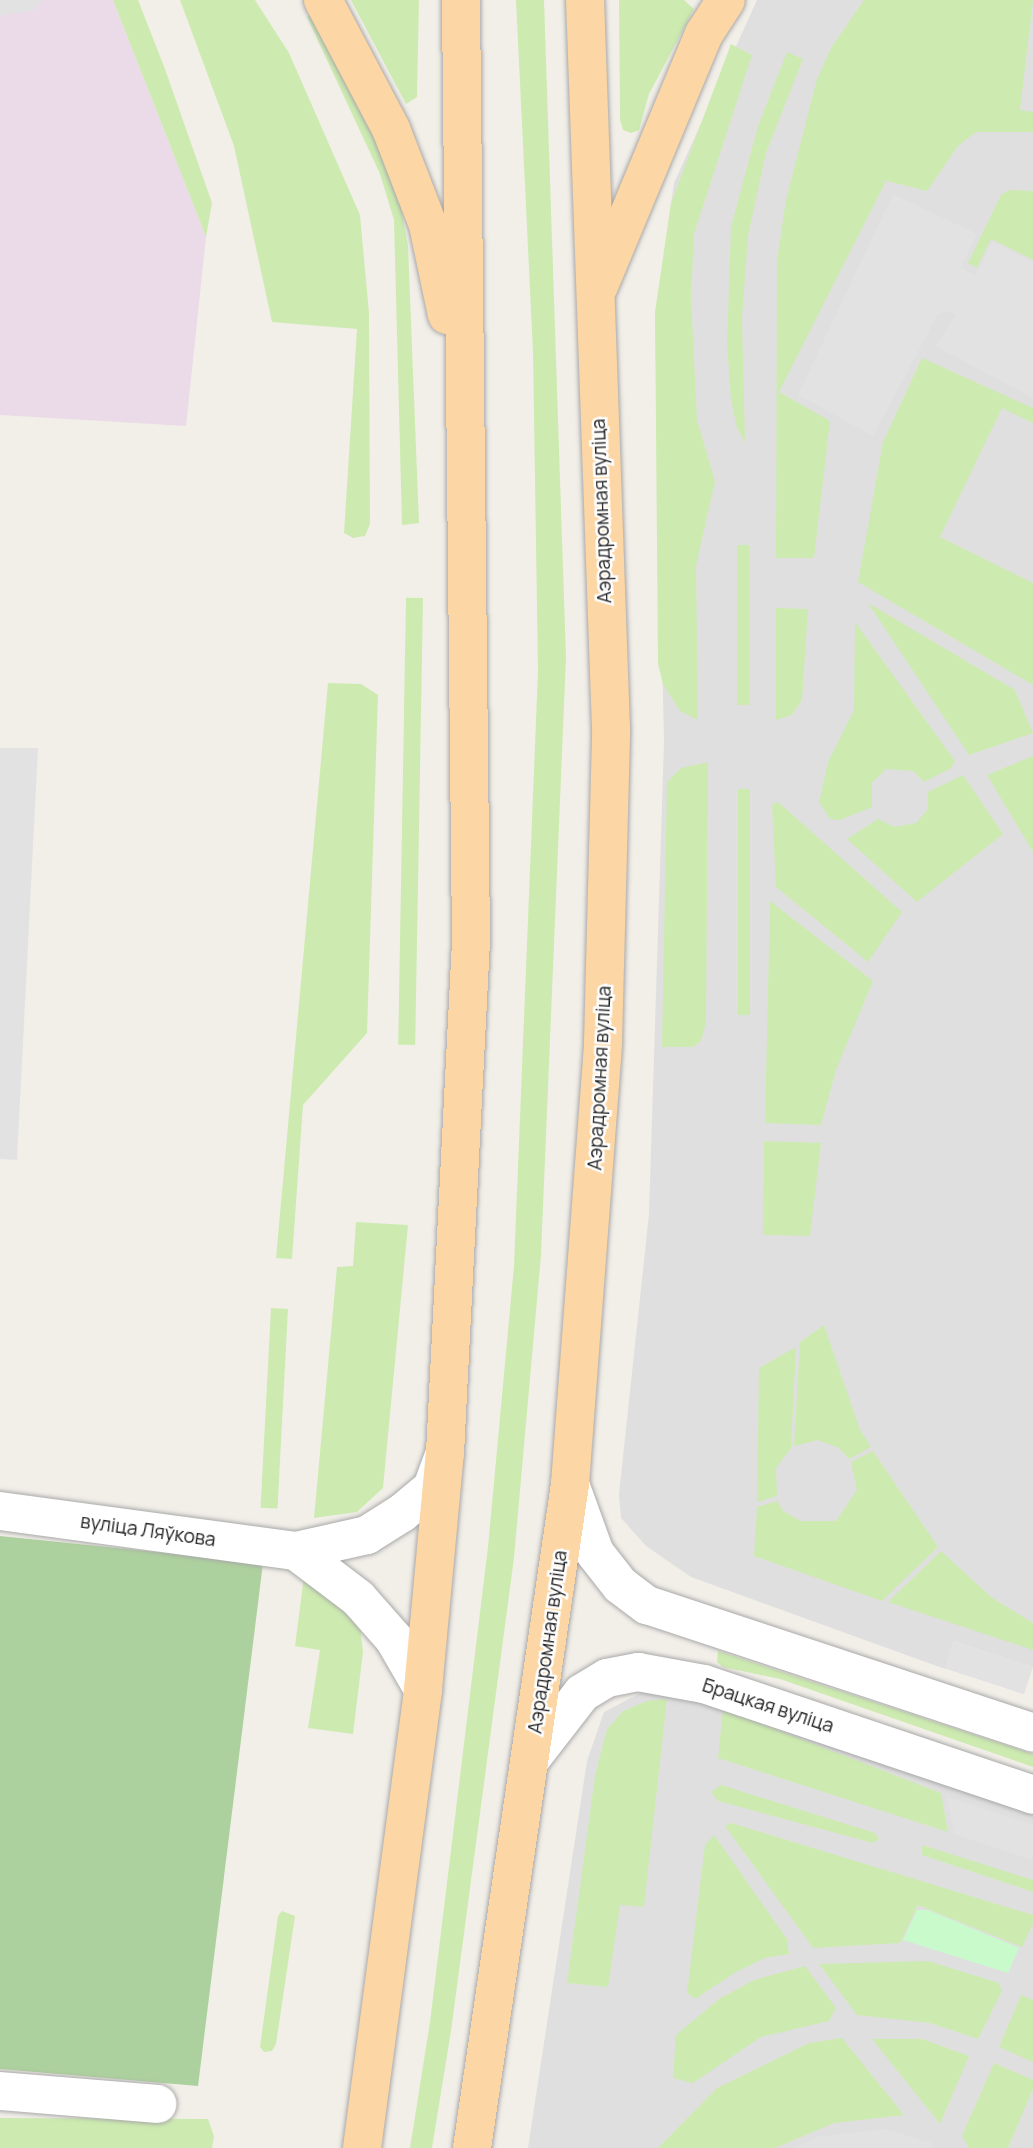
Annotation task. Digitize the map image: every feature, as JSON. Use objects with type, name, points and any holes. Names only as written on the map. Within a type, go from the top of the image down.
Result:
[{"type":"main road","points":[[323,0],[391,129],[428,225],[465,395]]},
{"type":"main road","points":[[362,2148],[423,1689],[445,1453],[471,942],[461,0]]},
{"type":"main road","name":"Аэрадромная вуліца","points":[[472,2148],[570,1484],[594,1200],[610,817],[585,0]]},
{"type":"main road","points":[[594,298],[704,34],[726,0]]},
{"type":"street","name":"вуліца Ляўкова","points":[[0,1511],[296,1551],[367,1535],[402,1513],[432,1488],[445,1453]]},
{"type":"street","points":[[570,1484],[595,1553],[620,1585],[647,1605],[1033,1733]]},
{"type":"street","name":"вуліца Ляўкова","points":[[296,1551],[358,1598],[394,1639],[423,1689]]},
{"type":"street","name":"Брацкая вуліца","points":[[531,1759],[582,1693],[607,1678],[638,1672],[704,1684],[1033,1796]]},
{"type":"street","points":[[0,2091],[157,2104]]},
{"type":"shaded area","points":[[0,0],[113,0],[206,237],[186,426],[0,415]]},
{"type":"shaded area","points":[[0,0],[42,0],[33,11],[0,15]]},
{"type":"shaded area","points":[[757,0],[1033,0],[1033,1667],[954,1641],[945,1669],[691,1577],[646,1546],[621,1518],[619,1494],[649,1214],[664,741],[655,321],[674,183]]},
{"type":"shaded area","points":[[893,194],[977,234],[961,267],[975,276],[992,241],[1033,262],[1033,398],[935,346],[956,315],[949,311],[938,314],[873,436],[798,395]]},
{"type":"shaded area","points":[[0,748],[38,748],[17,1160],[0,1159]]},
{"type":"shaded area","points":[[954,1641],[1033,1667],[1024,1694],[945,1669]]},
{"type":"shaded area","points":[[648,1689],[709,1700],[1033,1815],[1033,2148],[528,2148],[587,1761],[604,1712]]},
{"type":"shaded area","points":[[947,1797],[1033,1825],[1033,1860],[954,1834]]},
{"type":"shaded area","points":[[885,2129],[932,2143],[931,2148],[794,2148],[816,2137]]},
{"type":"green space","points":[[113,0],[138,0],[212,203],[206,237]]},
{"type":"green space","points":[[180,0],[255,0],[289,53],[360,215],[369,313],[370,524],[365,536],[353,538],[344,533],[357,329],[272,322],[234,146]]},
{"type":"green space","points":[[351,0],[419,0],[417,97],[406,104]]},
{"type":"green space","points":[[516,0],[544,0],[566,658],[541,1255],[514,1558],[451,2031],[432,2148],[410,2148],[430,2022],[488,1547],[514,1266],[538,671],[533,352]]},
{"type":"green space","points":[[619,0],[684,0],[694,9],[649,94],[639,130],[631,133],[623,130],[620,120]]},
{"type":"green space","points":[[864,0],[1033,0],[1020,110],[1033,112],[1033,132],[976,132],[958,146],[927,191],[883,180],[885,183],[779,392],[830,421],[814,558],[776,558],[777,261],[786,200],[817,79],[831,48]]},
{"type":"green space","points":[[316,9],[397,187],[408,246],[419,523],[402,525],[394,220],[380,174],[307,17]]},
{"type":"green space","points":[[731,44],[752,55],[694,234],[691,297],[697,420],[715,481],[696,566],[698,720],[680,711],[663,684],[658,664],[655,312],[671,203]]},
{"type":"green space","points":[[787,52],[803,59],[766,153],[748,236],[742,318],[745,442],[737,428],[731,400],[727,343],[731,227],[758,126]]},
{"type":"green space","points":[[1009,190],[1033,191],[1033,260],[991,239],[977,268],[968,263],[1001,195]]},
{"type":"green space","points":[[922,358],[1033,408],[1033,423],[1002,408],[940,537],[1033,583],[1033,685],[858,582],[883,442]]},
{"type":"green space","points":[[737,545],[749,545],[749,705],[737,705]]},
{"type":"green space","points":[[406,598],[423,598],[415,1045],[398,1045]]},
{"type":"green space","points":[[868,603],[1015,690],[1033,733],[969,755]]},
{"type":"green space","points":[[776,608],[808,609],[802,700],[792,715],[776,720]]},
{"type":"green space","points":[[855,622],[955,761],[951,768],[924,782],[913,771],[886,769],[872,783],[872,807],[840,820],[830,819],[819,802],[828,762],[854,710]]},
{"type":"green space","points":[[328,683],[361,684],[378,695],[367,1033],[303,1105],[292,1259],[276,1258]]},
{"type":"green space","points":[[1033,756],[1033,852],[987,775]]},
{"type":"green space","points":[[708,762],[706,1022],[701,1041],[693,1047],[662,1047],[667,782],[681,768]]},
{"type":"green space","points":[[963,775],[1003,834],[917,902],[847,839],[878,819],[894,827],[916,823],[928,809],[928,792]]},
{"type":"green space","points":[[738,789],[750,789],[750,1015],[738,1015]]},
{"type":"green space","points":[[778,802],[902,912],[868,962],[776,887],[772,805]]},
{"type":"green space","points":[[770,901],[873,981],[836,1070],[821,1125],[765,1123]]},
{"type":"green space","points":[[764,1141],[821,1143],[810,1236],[763,1235]]},
{"type":"green space","points":[[356,1222],[408,1225],[383,1488],[357,1512],[314,1518],[337,1267],[353,1266]]},
{"type":"green space","points":[[271,1308],[288,1309],[278,1509],[261,1508]]},
{"type":"green space","points":[[824,1325],[860,1430],[871,1447],[849,1459],[839,1448],[818,1440],[794,1446],[800,1342]]},
{"type":"green space","points":[[796,1347],[791,1448],[776,1468],[777,1496],[757,1502],[759,1368]]},
{"type":"green space","points":[[873,1451],[938,1547],[882,1601],[754,1556],[757,1507],[777,1501],[783,1511],[801,1521],[836,1521],[857,1490],[851,1462]]},
{"type":"green space","points":[[0,1536],[263,1563],[198,2086],[0,2069]]},
{"type":"green space","points":[[941,1551],[991,1597],[1033,1623],[1033,1650],[888,1602]]},
{"type":"green space","points":[[304,1576],[359,1617],[363,1652],[353,1734],[308,1728],[320,1650],[295,1646]]},
{"type":"green space","points":[[718,1651],[1033,1754],[1033,1767],[780,1679],[723,1667],[717,1662]]},
{"type":"green space","points":[[667,1699],[644,1907],[620,1905],[608,1987],[567,1983],[595,1776],[607,1729],[623,1711],[647,1701]]},
{"type":"green space","points":[[723,1709],[941,1793],[948,1832],[718,1758]]},
{"type":"green space","points":[[721,1785],[875,1833],[879,1839],[873,1843],[718,1801],[711,1792]]},
{"type":"green space","points":[[731,1823],[1033,1915],[1033,1924],[1022,1947],[918,1905],[900,1943],[813,1948],[725,1826]]},
{"type":"green space","points":[[714,1835],[787,1939],[789,1954],[765,1958],[736,1972],[695,1999],[687,1993],[705,1845]]},
{"type":"green space","points":[[922,1845],[1033,1880],[1033,1892],[922,1855]]},
{"type":"green space","points":[[917,1910],[928,1910],[1019,1948],[1008,1973],[903,1940]]},
{"type":"green space","points":[[282,1911],[295,1916],[276,2044],[272,2051],[264,2052],[260,2047],[278,1916]]},
{"type":"green space","points":[[928,1961],[999,1983],[1002,1991],[978,2039],[930,2023],[857,2015],[819,1964]]},
{"type":"green space","points":[[805,1966],[836,2008],[829,2021],[761,2037],[693,2083],[673,2078],[676,2035],[719,1999],[754,1980]]},
{"type":"green space","points":[[1021,1995],[1033,2000],[1033,2062],[999,2047]]},
{"type":"green space","points":[[842,2038],[904,2115],[834,2123],[775,2148],[658,2148],[717,2088],[809,2043]]},
{"type":"green space","points":[[872,2039],[922,2039],[969,2056],[940,2124]]},
{"type":"green space","points":[[994,2063],[1033,2080],[1033,2089],[1008,2148],[969,2148],[962,2136]]},
{"type":"green space","points":[[0,2118],[208,2119],[214,2136],[212,2148],[0,2148]]}]
